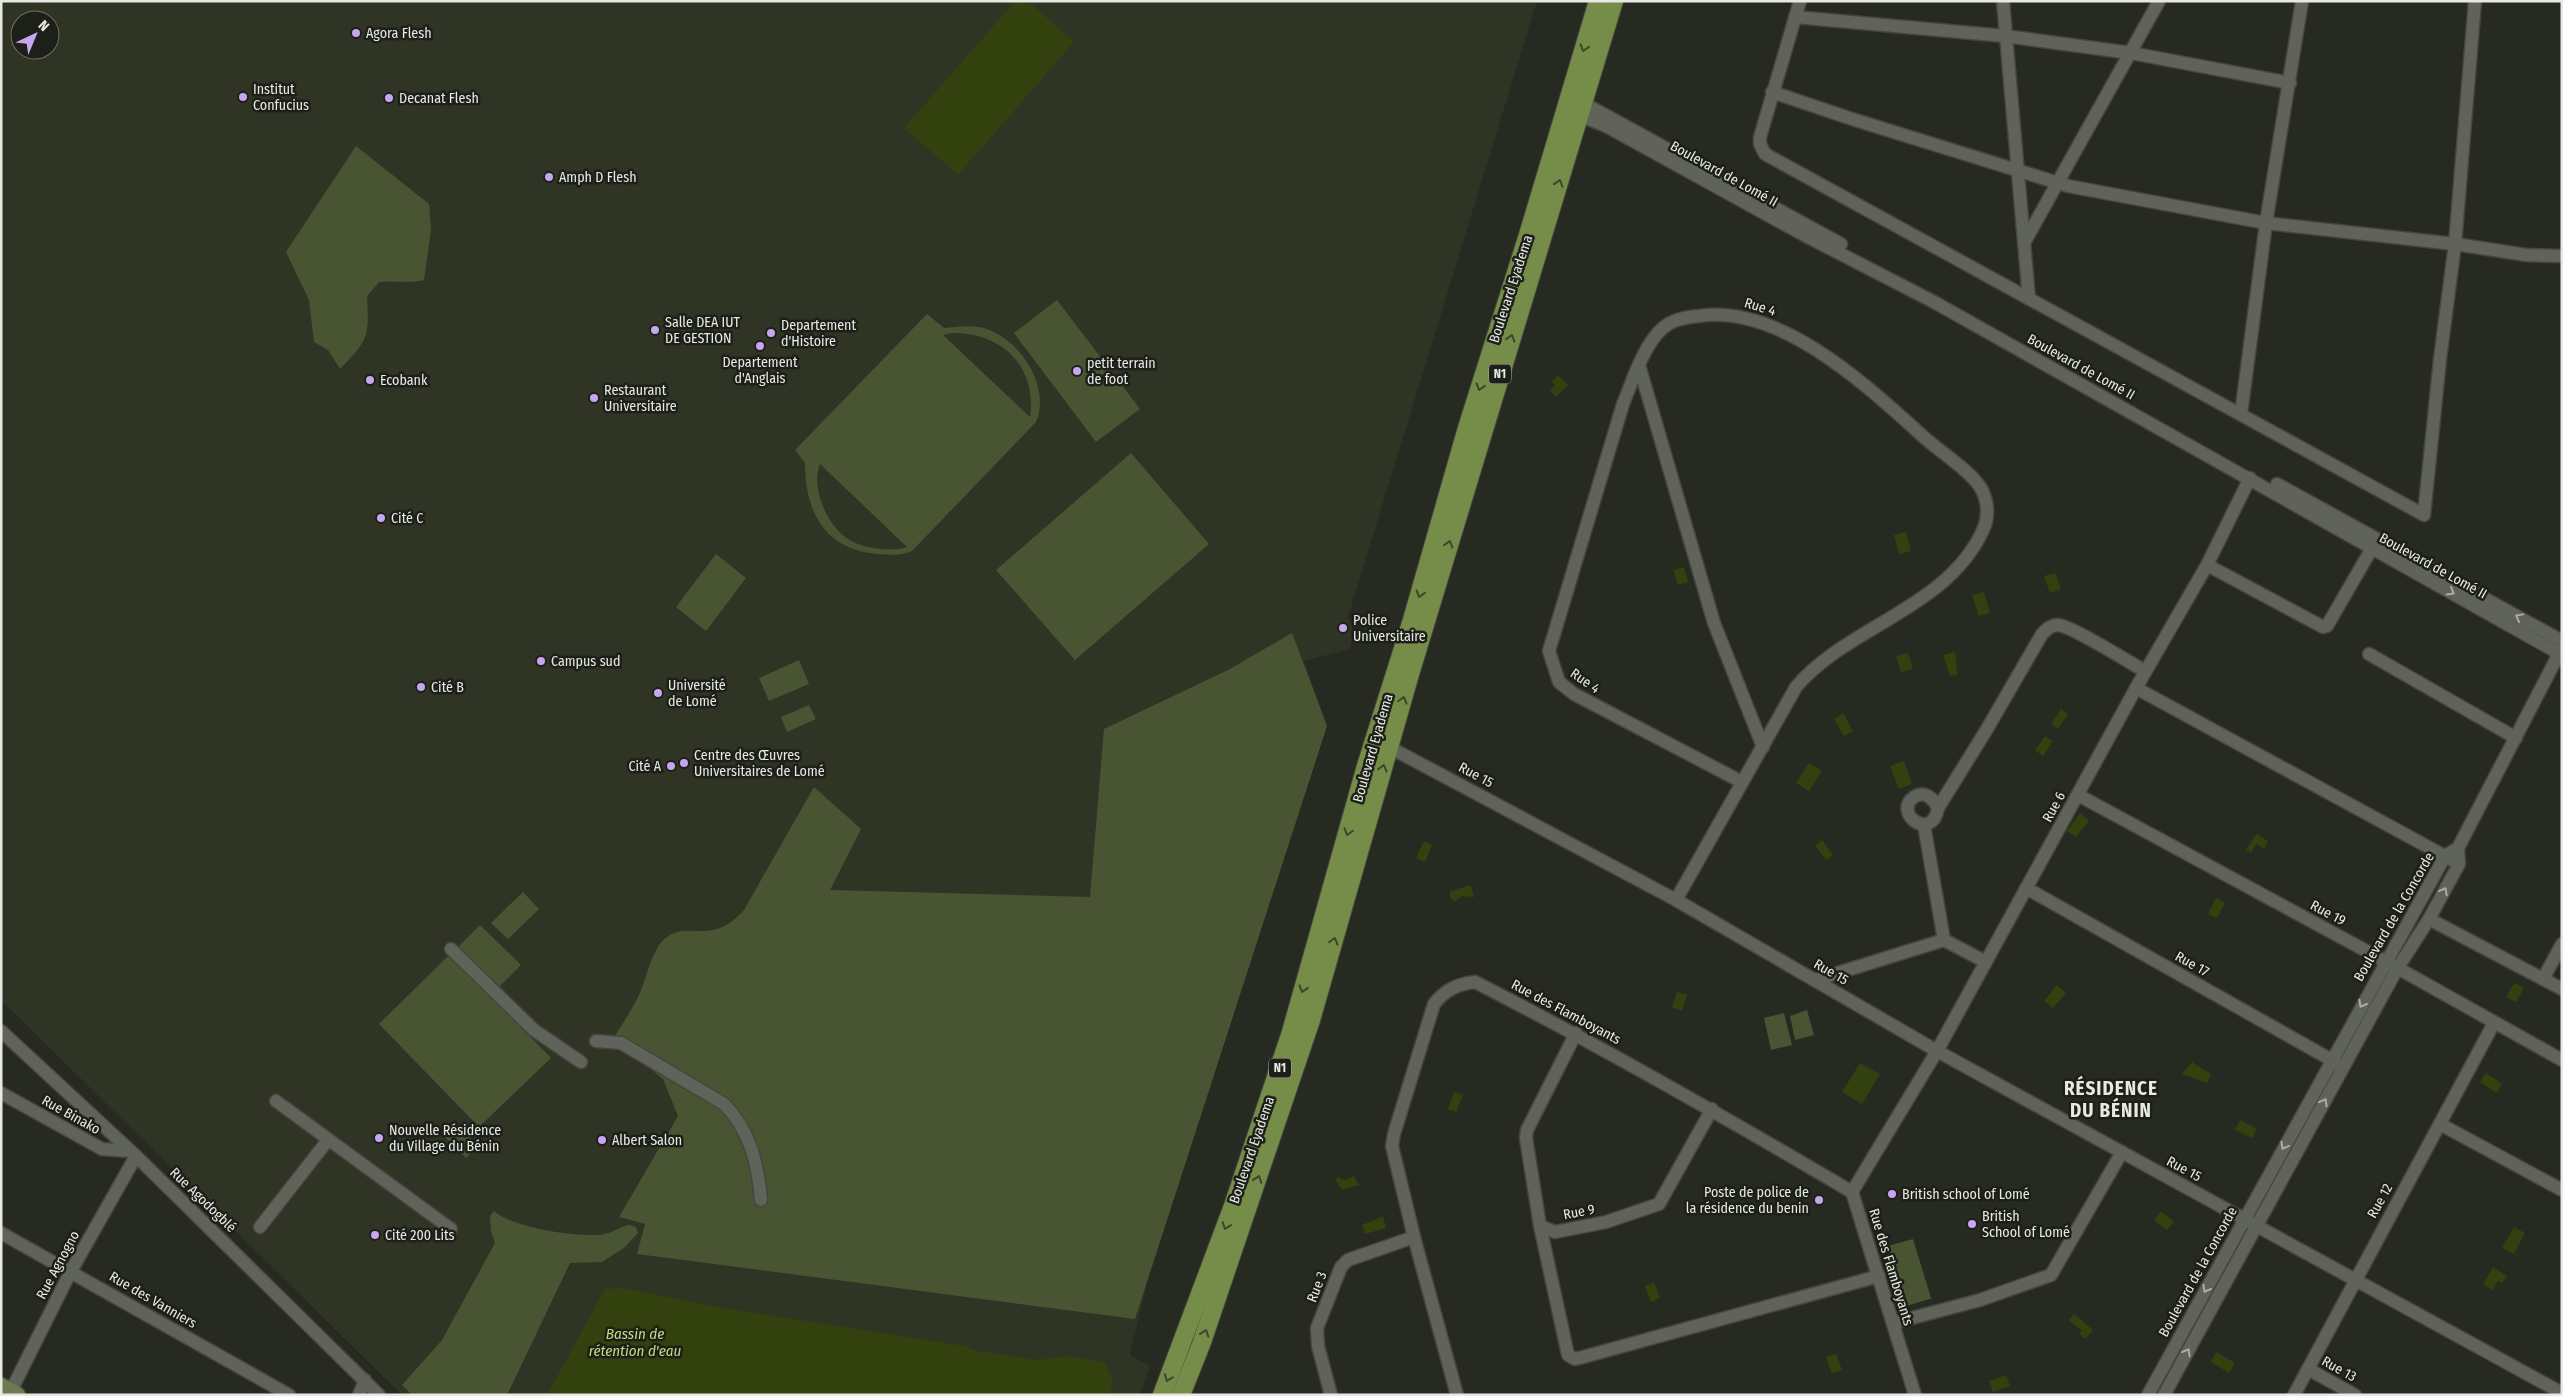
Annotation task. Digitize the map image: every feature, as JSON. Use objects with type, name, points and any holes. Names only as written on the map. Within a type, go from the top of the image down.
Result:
[{"type":"highway","name":"Boulevard Eyadema","points":[[1162,1395],[1256,1142],[1291,1032],[1382,741],[1412,620],[1467,428],[1574,106],[1598,1]]},
{"type":"highway","name":"N1","points":[[1574,106],[1614,1]]},
{"type":"highway","name":"N1","points":[[1181,1395],[1202,1342],[1311,1020],[1382,741]]},
{"type":"street","points":[[1800,1],[1760,137],[1760,144],[1766,154],[2424,515],[2440,358],[2455,244],[2475,1]]},
{"type":"street","points":[[2003,1],[2029,299]]},
{"type":"street","points":[[2024,243],[2159,1]]},
{"type":"street","points":[[2241,414],[2266,223],[2302,1]]},
{"type":"street","points":[[1795,17],[2006,36],[2131,53],[2290,83]]},
{"type":"street","points":[[1772,92],[2058,182],[2266,223],[2455,244],[2526,255],[2562,256]]},
{"type":"street","name":"Boulevard de Lomé II","points":[[1574,106],[1606,126],[1804,235],[1868,266],[2250,478],[2374,544]]},
{"type":"street","name":"Boulevard de Lomé II","points":[[1574,106],[2374,544],[2561,649]]},
{"type":"street","name":"Rue 4","points":[[1676,900],[1796,687],[1810,671],[1830,655],[1904,612],[1967,558],[1983,530],[1988,512],[1982,490],[1972,478],[1907,421],[1822,354],[1785,332],[1763,322],[1720,313],[1683,318],[1659,331],[1639,365],[1623,404],[1549,651],[1559,682],[1574,694],[1742,782]]},
{"type":"street","points":[[1639,365],[1714,623],[1763,747]]},
{"type":"street","name":"Rue 6","points":[[1852,1192],[1937,1051],[2145,671],[2207,565],[2250,478]]},
{"type":"street","points":[[2207,565],[2323,627],[2330,625],[2374,544]]},
{"type":"street","points":[[1938,808],[1934,800],[1927,795],[1918,795],[1910,800],[1907,809],[1910,818],[1916,823],[1924,825],[1932,822],[1938,808],[1988,729],[2042,634],[2050,627],[2060,625],[2145,671]]},
{"type":"street","points":[[2458,848],[2561,649]]},
{"type":"street","points":[[2369,654],[2516,738]]},
{"type":"street","points":[[2136,688],[2459,864]]},
{"type":"street","name":"Rue 15","points":[[1382,741],[1676,900],[1937,1051],[2562,1393]]},
{"type":"street","name":"Rue 19","points":[[2078,794],[2385,961],[2562,1060]]},
{"type":"street","points":[[1924,825],[1944,940]]},
{"type":"street","name":"Boulevard de la Concorde","points":[[2148,1395],[2385,961],[2445,856],[2458,848],[2459,864],[2430,919],[2398,969],[2164,1395]]},
{"type":"street","name":"Rue 17","points":[[2026,888],[2343,1068]]},
{"type":"street","points":[[2430,919],[2562,989]]},
{"type":"street","points":[[1814,980],[1944,940],[1986,962]]},
{"type":"street","points":[[2543,979],[2562,944]]},
{"type":"street","points":[[451,949],[534,1030],[581,1062]]},
{"type":"street","name":"Rue des Flamboyants","points":[[1457,1395],[1414,1237],[1392,1146],[1434,1004],[1442,994],[1452,988],[1475,982],[1576,1033],[1712,1109],[1852,1192],[1915,1395]]},
{"type":"street","name":"Rue 12","points":[[2294,1395],[2354,1280],[2494,1023]]},
{"type":"street","name":"Rue Agodogblé","points":[[1,1031],[133,1153],[379,1395]]},
{"type":"street","points":[[1576,1033],[1527,1130],[1526,1138],[1540,1226],[1568,1355],[1575,1359],[1879,1276]]},
{"type":"street","points":[[596,1040],[621,1043],[637,1051],[730,1110],[736,1116],[753,1149],[761,1200]]},
{"type":"street","name":"Rue Binako","points":[[1,1093],[102,1149],[133,1153]]},
{"type":"street","points":[[276,1101],[451,1230]]},
{"type":"street","name":"Rue 9","points":[[1540,1226],[1555,1232],[1606,1222],[1659,1204],[1712,1109]]},
{"type":"street","points":[[2440,1124],[2562,1190]]},
{"type":"street","points":[[260,1227],[328,1140]]},
{"type":"street","points":[[1893,1323],[1980,1300],[2051,1275],[2122,1152]]},
{"type":"street","name":"Rue Agnogno","points":[[11,1389],[133,1153]]},
{"type":"street","name":"Rue des Vanniers","points":[[1,1233],[289,1395]]},
{"type":"street","name":"Rue 3","points":[[1331,1395],[1316,1338],[1317,1328],[1341,1267],[1348,1260],[1414,1237]]},
{"type":"street","name":"Rue 13","points":[[2308,1369],[2355,1395]]},
{"type":"street","points":[[358,1395],[365,1380]]},
{"type":"shaded area","name":"Université de Lomé","points":[[1,1],[1537,1],[1348,617],[1354,632],[1350,649],[1304,661],[1327,726],[1152,1262],[1130,1355],[1150,1366],[1140,1395],[402,1395],[1,1000]]},
{"type":"shaded area","points":[[356,146],[429,204],[431,230],[424,280],[413,282],[379,282],[367,296],[368,320],[362,344],[340,369],[328,350],[314,342],[309,300],[286,252]]},
{"type":"shaded area","name":"petit terrain de foot","points":[[1057,300],[1140,409],[1096,442],[1014,333]]},
{"type":"shaded area","points":[[927,314],[944,328],[979,327],[993,332],[1006,340],[1018,350],[1028,363],[1039,393],[1040,408],[1036,422],[912,551],[904,554],[887,555],[860,551],[844,545],[832,536],[814,512],[806,481],[805,463],[795,450]],"holes":[[[952,333],[970,334],[986,339],[1000,346],[1012,356],[1022,368],[1028,383],[1031,399],[1030,417],[943,335]],[[820,464],[907,547],[892,550],[865,546],[857,544],[837,530],[821,503],[817,482]]]},
{"type":"shaded area","points":[[1131,453],[1209,544],[1075,660],[996,570]]},
{"type":"shaded area","points":[[716,554],[746,578],[706,631],[676,607]]},
{"type":"shaded area","points":[[1292,633],[1327,726],[1135,1319],[637,1254],[645,1224],[619,1217],[678,1116],[663,1079],[613,1039],[637,999],[653,957],[661,942],[676,932],[711,930],[721,927],[732,921],[744,910],[814,787],[861,829],[830,890],[1090,897],[1104,729],[1230,669]]},
{"type":"shaded area","points":[[799,660],[809,684],[769,701],[759,678]]},
{"type":"shaded area","points":[[809,705],[816,719],[787,732],[781,717]]},
{"type":"shaded area","points":[[523,892],[539,909],[508,939],[491,923]]},
{"type":"shaded area","points":[[480,925],[521,965],[498,988],[457,948]]},
{"type":"shaded area","points":[[450,954],[551,1058],[479,1127],[379,1024]]},
{"type":"shaded area","points":[[1807,1010],[1814,1035],[1795,1040],[1790,1016]]},
{"type":"shaded area","points":[[1784,1013],[1792,1045],[1771,1050],[1764,1018]]},
{"type":"shaded area","points":[[455,1122],[478,1145],[466,1158],[442,1134]]},
{"type":"shaded area","points":[[494,1211],[515,1222],[543,1230],[601,1235],[629,1225],[636,1227],[638,1233],[624,1248],[602,1262],[570,1263],[507,1395],[412,1395],[402,1385],[442,1340],[495,1243],[491,1231],[490,1216]]},
{"type":"shaded area","points":[[1913,1239],[1931,1298],[1933,1298],[1906,1306],[1888,1246]]},
{"type":"water","points":[[1015,1],[1028,1],[1074,42],[958,175],[904,128]]},
{"type":"water","points":[[1558,375],[1568,385],[1556,397],[1550,390],[1555,385],[1552,382]]},
{"type":"water","points":[[1906,532],[1911,551],[1899,554],[1894,535]]},
{"type":"water","points":[[1684,567],[1688,582],[1678,585],[1673,570]]},
{"type":"water","points":[[2055,573],[2061,589],[2050,593],[2044,576]]},
{"type":"water","points":[[1984,592],[1990,613],[1979,616],[1972,595]]},
{"type":"water","points":[[1955,652],[1958,674],[1950,676],[1943,655]]},
{"type":"water","points":[[1908,653],[1913,669],[1901,672],[1896,656]]},
{"type":"water","points":[[2061,709],[2068,714],[2058,729],[2051,724]]},
{"type":"water","points":[[1843,713],[1853,731],[1844,736],[1834,719]]},
{"type":"water","points":[[2045,736],[2053,741],[2043,756],[2035,750]]},
{"type":"water","points":[[1904,761],[1912,784],[1899,789],[1890,766]]},
{"type":"water","points":[[1809,763],[1822,771],[1809,791],[1796,783]]},
{"type":"water","points":[[2080,813],[2089,821],[2076,837],[2067,831]]},
{"type":"water","points":[[2256,834],[2268,841],[2264,849],[2256,844],[2251,853],[2246,850]]},
{"type":"water","points":[[1822,840],[1833,855],[1826,860],[1815,846]]},
{"type":"water","points":[[1424,841],[1432,845],[1425,862],[1416,858]]},
{"type":"water","points":[[1471,885],[1474,897],[1462,896],[1454,902],[1450,897],[1450,891]]},
{"type":"water","points":[[2216,898],[2225,903],[2217,918],[2208,914]]},
{"type":"water","points":[[2514,983],[2524,988],[2516,1002],[2506,997]]},
{"type":"water","points":[[2057,985],[2066,993],[2053,1008],[2044,1001]]},
{"type":"water","points":[[1677,992],[1687,995],[1682,1011],[1672,1007]]},
{"type":"water","points":[[2192,1062],[2211,1074],[2207,1083],[2182,1074]]},
{"type":"water","points":[[1860,1063],[1880,1074],[1862,1104],[1842,1092]]},
{"type":"water","points":[[2486,1073],[2502,1084],[2497,1093],[2480,1082]]},
{"type":"water","points":[[1454,1092],[1463,1095],[1456,1112],[1448,1109]]},
{"type":"water","points":[[2240,1120],[2257,1129],[2252,1138],[2235,1130]]},
{"type":"water","points":[[1354,1176],[1359,1185],[1342,1190],[1335,1179],[1338,1177],[1345,1180]]},
{"type":"water","points":[[2161,1211],[2174,1222],[2167,1230],[2154,1220]]},
{"type":"water","points":[[1383,1216],[1386,1228],[1365,1234],[1362,1225]]},
{"type":"water","points":[[2514,1227],[2525,1233],[2514,1254],[2502,1248]]},
{"type":"water","points":[[2493,1267],[2507,1276],[2502,1283],[2498,1281],[2492,1290],[2483,1284]]},
{"type":"water","points":[[1654,1282],[1660,1298],[1651,1302],[1645,1286]]},
{"type":"water","name":"Bassin de rétention d'eau","points":[[624,1288],[718,1307],[965,1346],[980,1353],[988,1352],[1037,1360],[1070,1356],[1105,1363],[1113,1381],[1109,1395],[547,1395],[605,1289]]},
{"type":"water","points":[[2074,1314],[2093,1330],[2085,1339],[2079,1334],[2082,1331],[2069,1320]]},
{"type":"water","points":[[2216,1352],[2235,1363],[2229,1373],[2211,1362]]},
{"type":"water","points":[[1836,1354],[1842,1370],[1832,1374],[1826,1357]]},
{"type":"water","points":[[2006,1375],[2010,1386],[1993,1392],[1989,1381]]},
{"type":"place","name":"Agora Flesh","points":[[356,33]]},
{"type":"place","name":"Institut Confucius","points":[[243,97]]},
{"type":"place","name":"Decanat Flesh","points":[[389,98]]},
{"type":"place","name":"Amph D Flesh","points":[[549,177]]},
{"type":"place","name":"Salle DEA IUT DE GESTION","points":[[655,330]]},
{"type":"place","name":"Departement d'Histoire","points":[[771,333]]},
{"type":"place","name":"Departement d'Anglais","points":[[760,346]]},
{"type":"place","name":"petit terrain de foot","points":[[1077,371]]},
{"type":"place","name":"Ecobank","points":[[370,380]]},
{"type":"place","name":"Restaurant Universitaire","points":[[594,398]]},
{"type":"place","name":"Cité C","points":[[381,518]]},
{"type":"place","name":"Police Universitaire","points":[[1343,628]]},
{"type":"place","name":"Campus sud","points":[[541,661]]},
{"type":"place","name":"Cité B","points":[[421,687]]},
{"type":"place","name":"Université de Lomé","points":[[658,693]]},
{"type":"place","name":"Centre des Œuvres Universitaires de Lomé","points":[[684,763]]},
{"type":"place","name":"Cité A","points":[[671,766]]},
{"type":"place","name":"Nouvelle Résidence du Village du Bénin","points":[[379,1138]]},
{"type":"place","name":"Albert Salon","points":[[602,1140]]},
{"type":"place","name":"British school of Lomé","points":[[1892,1194]]},
{"type":"place","name":"Poste de police de la résidence du benin","points":[[1819,1200]]},
{"type":"place","name":"British School of Lomé","points":[[1972,1224]]},
{"type":"place","name":"Cité 200 Lits","points":[[375,1235]]},
{"type":"district","name":"RÉSIDENCE DU BÉNIN","points":[[2111,1099]]}]
